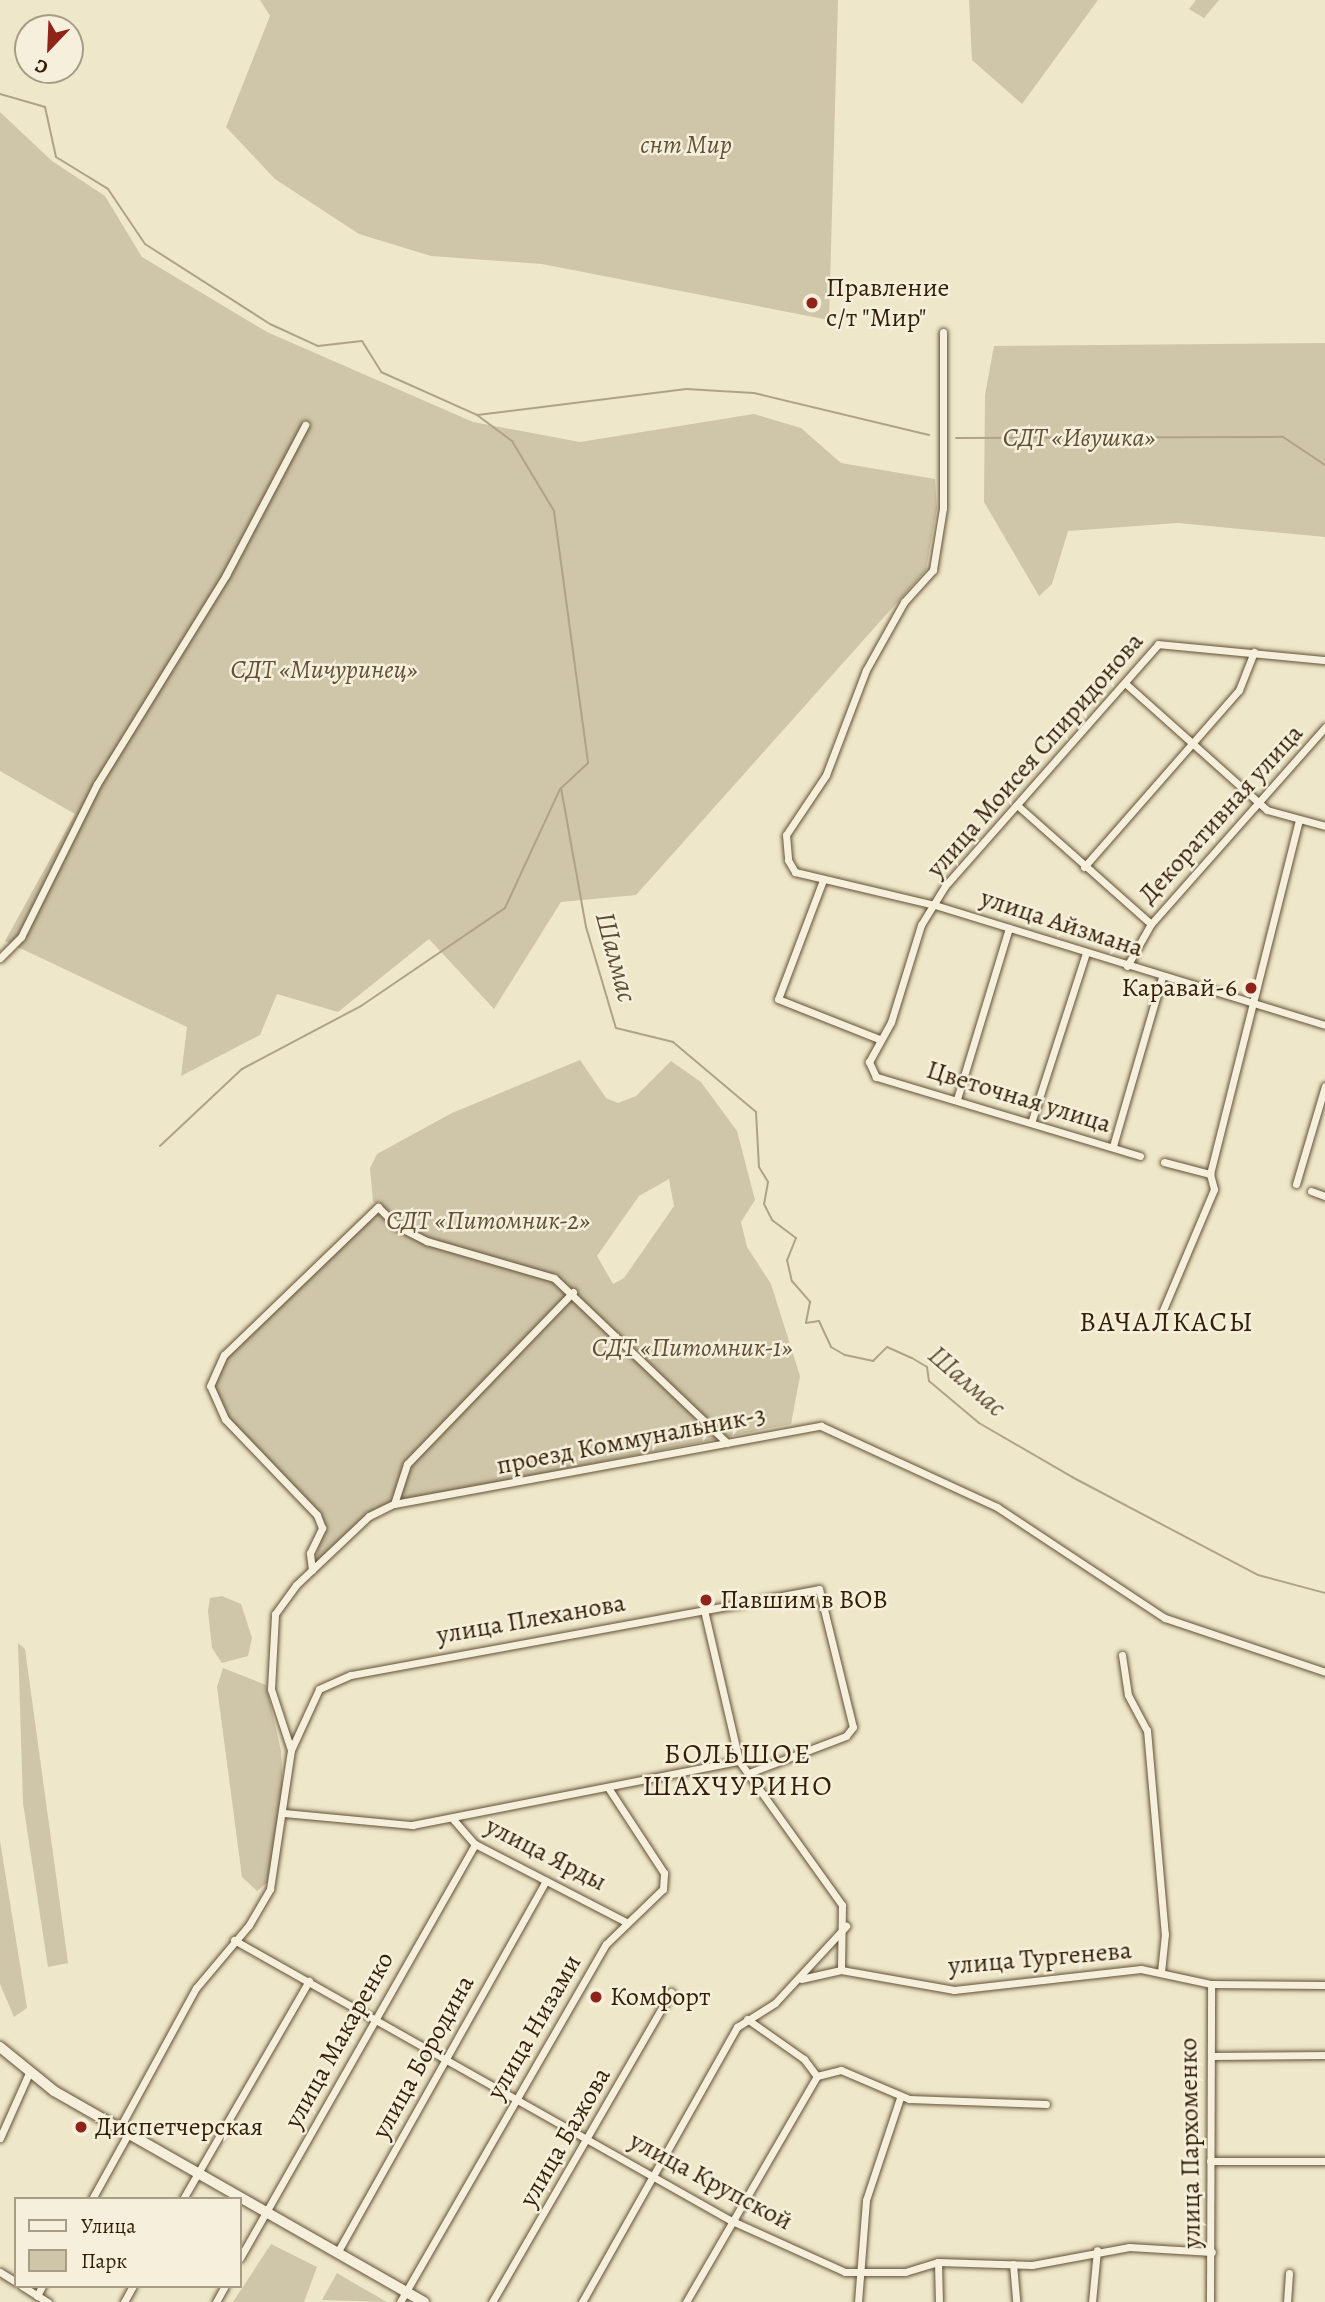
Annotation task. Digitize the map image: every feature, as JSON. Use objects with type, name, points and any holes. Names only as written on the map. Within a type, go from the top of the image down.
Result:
[{"type":"street","name":"улица Айзмана","points":[[943,332],[943,508],[933,570],[904,602],[879,646],[850,701],[826,775],[786,835],[795,872],[935,905],[1325,1025]]},
{"type":"street","points":[[0,958],[21,937],[97,784],[226,575],[305,425]]},
{"type":"street","name":"улица Моисея Спиридонова","points":[[886,1079],[868,1069],[879,1039],[891,1022],[921,925],[1017,805],[1165,641],[1254,652]]},
{"type":"street","points":[[1084,867],[1239,690],[1254,652],[1325,660]]},
{"type":"street","points":[[1126,684],[1260,804],[1299,820],[1325,826]]},
{"type":"street","name":"Декоративная улица","points":[[1127,965],[1151,924],[1260,804],[1325,727]]},
{"type":"street","points":[[1017,805],[1151,924]]},
{"type":"street","points":[[1163,1310],[1211,1197],[1210,1174],[1299,820]]},
{"type":"street","points":[[824,880],[778,999],[879,1039]]},
{"type":"street","points":[[957,1099],[1009,928]]},
{"type":"street","points":[[1032,1121],[1086,953]]},
{"type":"street","points":[[1113,1146],[1162,977]]},
{"type":"street","name":"Цветочная улица","points":[[886,1079],[1032,1121],[1140,1156]]},
{"type":"street","points":[[1296,1184],[1325,1086]]},
{"type":"street","points":[[1164,1163],[1210,1174]]},
{"type":"street","points":[[1311,1191],[1325,1196]]},
{"type":"street","points":[[312,1570],[310,1553],[322,1528],[317,1515],[210,1396],[224,1355],[378,1207],[405,1231],[539,1271],[573,1293],[727,1443]]},
{"type":"street","points":[[394,1504],[408,1464],[573,1293]]},
{"type":"street","name":"проезд Коммунальник-3","points":[[93,2197],[179,2016],[270,1889],[284,1813],[291,1750],[271,1689],[270,1636],[279,1603],[369,1516],[394,1504],[727,1443],[830,1429],[997,1507],[1165,1618],[1325,1672]]},
{"type":"street","name":"улица Плеханова","points":[[291,1750],[319,1689],[351,1675],[818,1589],[853,1727],[846,1737],[749,1773]]},
{"type":"street","points":[[704,1611],[739,1761],[837,1894],[846,1926],[841,1970]]},
{"type":"street","points":[[1122,1655],[1128,1695],[1147,1730],[1165,1934],[1161,1971]]},
{"type":"street","points":[[284,1813],[398,1826],[610,1789],[739,1761]]},
{"type":"street","name":"улица Низами","points":[[400,2302],[606,1944],[626,1922],[651,1903],[665,1881],[610,1789]]},
{"type":"street","name":"улица Ярды","points":[[452,1818],[475,1844],[626,1922]]},
{"type":"street","name":"улица Макаренко","points":[[242,2254],[475,1844]]},
{"type":"street","name":"улица Бородина","points":[[337,2253],[546,1881]]},
{"type":"street","points":[[582,2302],[747,2019],[801,1979],[846,1926]]},
{"type":"street","name":"улица Крупской","points":[[234,1940],[448,2056],[730,2220],[845,2272],[905,2272],[938,2262],[1013,2264],[1097,2250],[1212,2252]]},
{"type":"street","name":"улица Тургенева","points":[[801,1979],[841,1970],[954,1990],[1161,1971],[1211,1984],[1325,1985]]},
{"type":"street","points":[[184,2197],[309,1981]]},
{"type":"street","name":"улица Пархоменко","points":[[1210,2302],[1211,1984]]},
{"type":"street","name":"улица Бажова","points":[[492,2302],[590,2139],[671,1992]]},
{"type":"street","points":[[747,2019],[804,2059],[817,2076]]},
{"type":"street","points":[[0,2047],[27,2075],[239,2197]]},
{"type":"street","points":[[1212,2056],[1325,2055]]},
{"type":"street","points":[[686,2302],[730,2220],[817,2076],[841,2070],[900,2098],[1046,2104]]},
{"type":"street","points":[[0,2138],[4,2116],[27,2075]]},
{"type":"street","points":[[858,2302],[869,2187],[900,2098]]},
{"type":"street","points":[[1210,2161],[1325,2161]]},
{"type":"street","points":[[242,2199],[424,2302]]},
{"type":"street","points":[[1092,2302],[1097,2250]]},
{"type":"street","points":[[938,2262],[939,2302]]},
{"type":"street","points":[[1013,2264],[1016,2302]]},
{"type":"street","points":[[1287,2302],[1289,2273]]},
{"type":"street","points":[[25,2288],[48,2302]]},
{"type":"street","points":[[37,2296],[41,2288]]},
{"type":"green space","name":"снт Мир","points":[[260,0],[838,0],[829,320],[542,264],[431,256],[359,234],[275,179],[226,127],[270,16]]},
{"type":"green space","points":[[969,0],[1098,0],[1022,104],[972,60]]},
{"type":"green space","points":[[1196,0],[1219,0],[1204,18],[1189,9]]},
{"type":"green space","name":"СДТ «Мичуринец»","points":[[0,112],[52,161],[105,196],[142,257],[267,332],[473,422],[580,442],[754,414],[801,428],[841,463],[935,479],[937,508],[926,570],[636,895],[561,902],[494,1009],[429,939],[338,1012],[277,994],[260,1035],[181,1076],[187,1027],[5,941],[75,814],[0,771]]},
{"type":"green space","name":"СДТ «Ивушка»","points":[[1325,343],[1325,537],[1178,523],[1068,531],[1052,584],[1039,596],[984,502],[985,395],[994,346]]},
{"type":"green space","name":"СДТ «Питомник-2»","points":[[580,1060],[606,1098],[618,1103],[636,1096],[671,1061],[701,1082],[737,1131],[755,1200],[741,1222],[747,1247],[771,1284],[800,1376],[791,1424],[395,1503],[408,1465],[552,1318],[406,1464],[392,1502],[315,1566],[322,1523],[227,1418],[212,1396],[217,1368],[379,1206],[373,1201],[370,1168],[377,1154],[452,1113]],"holes":[[[669,1179],[674,1206],[624,1278],[613,1284],[597,1256],[639,1196]]]},
{"type":"green space","points":[[222,1596],[241,1604],[252,1638],[248,1656],[222,1663],[212,1648],[208,1611],[210,1598]]},
{"type":"green space","points":[[18,1643],[25,1649],[68,1963],[48,1967],[23,1803]]},
{"type":"green space","points":[[223,1668],[266,1685],[281,1751],[283,1793],[269,1881],[257,1891],[242,1877],[217,1687]]},
{"type":"green space","points":[[0,1841],[27,2008],[14,2017],[0,1984]]},
{"type":"green space","points":[[271,2244],[317,2267],[304,2302],[233,2302]]},
{"type":"green space","points":[[337,2273],[352,2282],[387,2302],[322,2300]]},
{"type":"waterway","points":[[0,94],[45,107],[56,157],[108,189],[145,244],[270,324],[318,346],[362,341],[381,372],[477,415],[686,389],[754,393],[929,435]]},
{"type":"waterway","name":"Шалмас","points":[[477,415],[512,441],[554,511],[588,763],[561,788],[586,927],[616,1028],[673,1042],[756,1112],[759,1167],[768,1182],[764,1204],[772,1220],[796,1238],[787,1260],[792,1281],[810,1302],[806,1323],[819,1321],[831,1347],[845,1355],[873,1361],[887,1347],[912,1358],[927,1367],[929,1381],[979,1423],[1072,1477],[1258,1575],[1325,1593]]},
{"type":"waterway","points":[[956,438],[1283,437],[1325,465]]},
{"type":"waterway","points":[[160,1146],[242,1069],[361,1006],[505,908],[560,789]]},
{"type":"place","name":"Правление с/т \"Мир\"","points":[[812,303]]},
{"type":"place","name":"Каравай-6","points":[[1251,988]]},
{"type":"place","name":"Павшим в ВОВ","points":[[706,1600]]},
{"type":"place","name":"Комфорт","points":[[596,1997]]},
{"type":"place","name":"Диспетчерская","points":[[81,2127]]},
{"type":"district","name":"ВАЧАЛКАСЫ","points":[[1167,1322]]},
{"type":"district","name":"БОЛЬШОЕ ШАХЧУРИНО","points":[[738,1770]]},
{"type":"park label","name":"СДТ «Питомник-1»","points":[[692,1348]]}]
